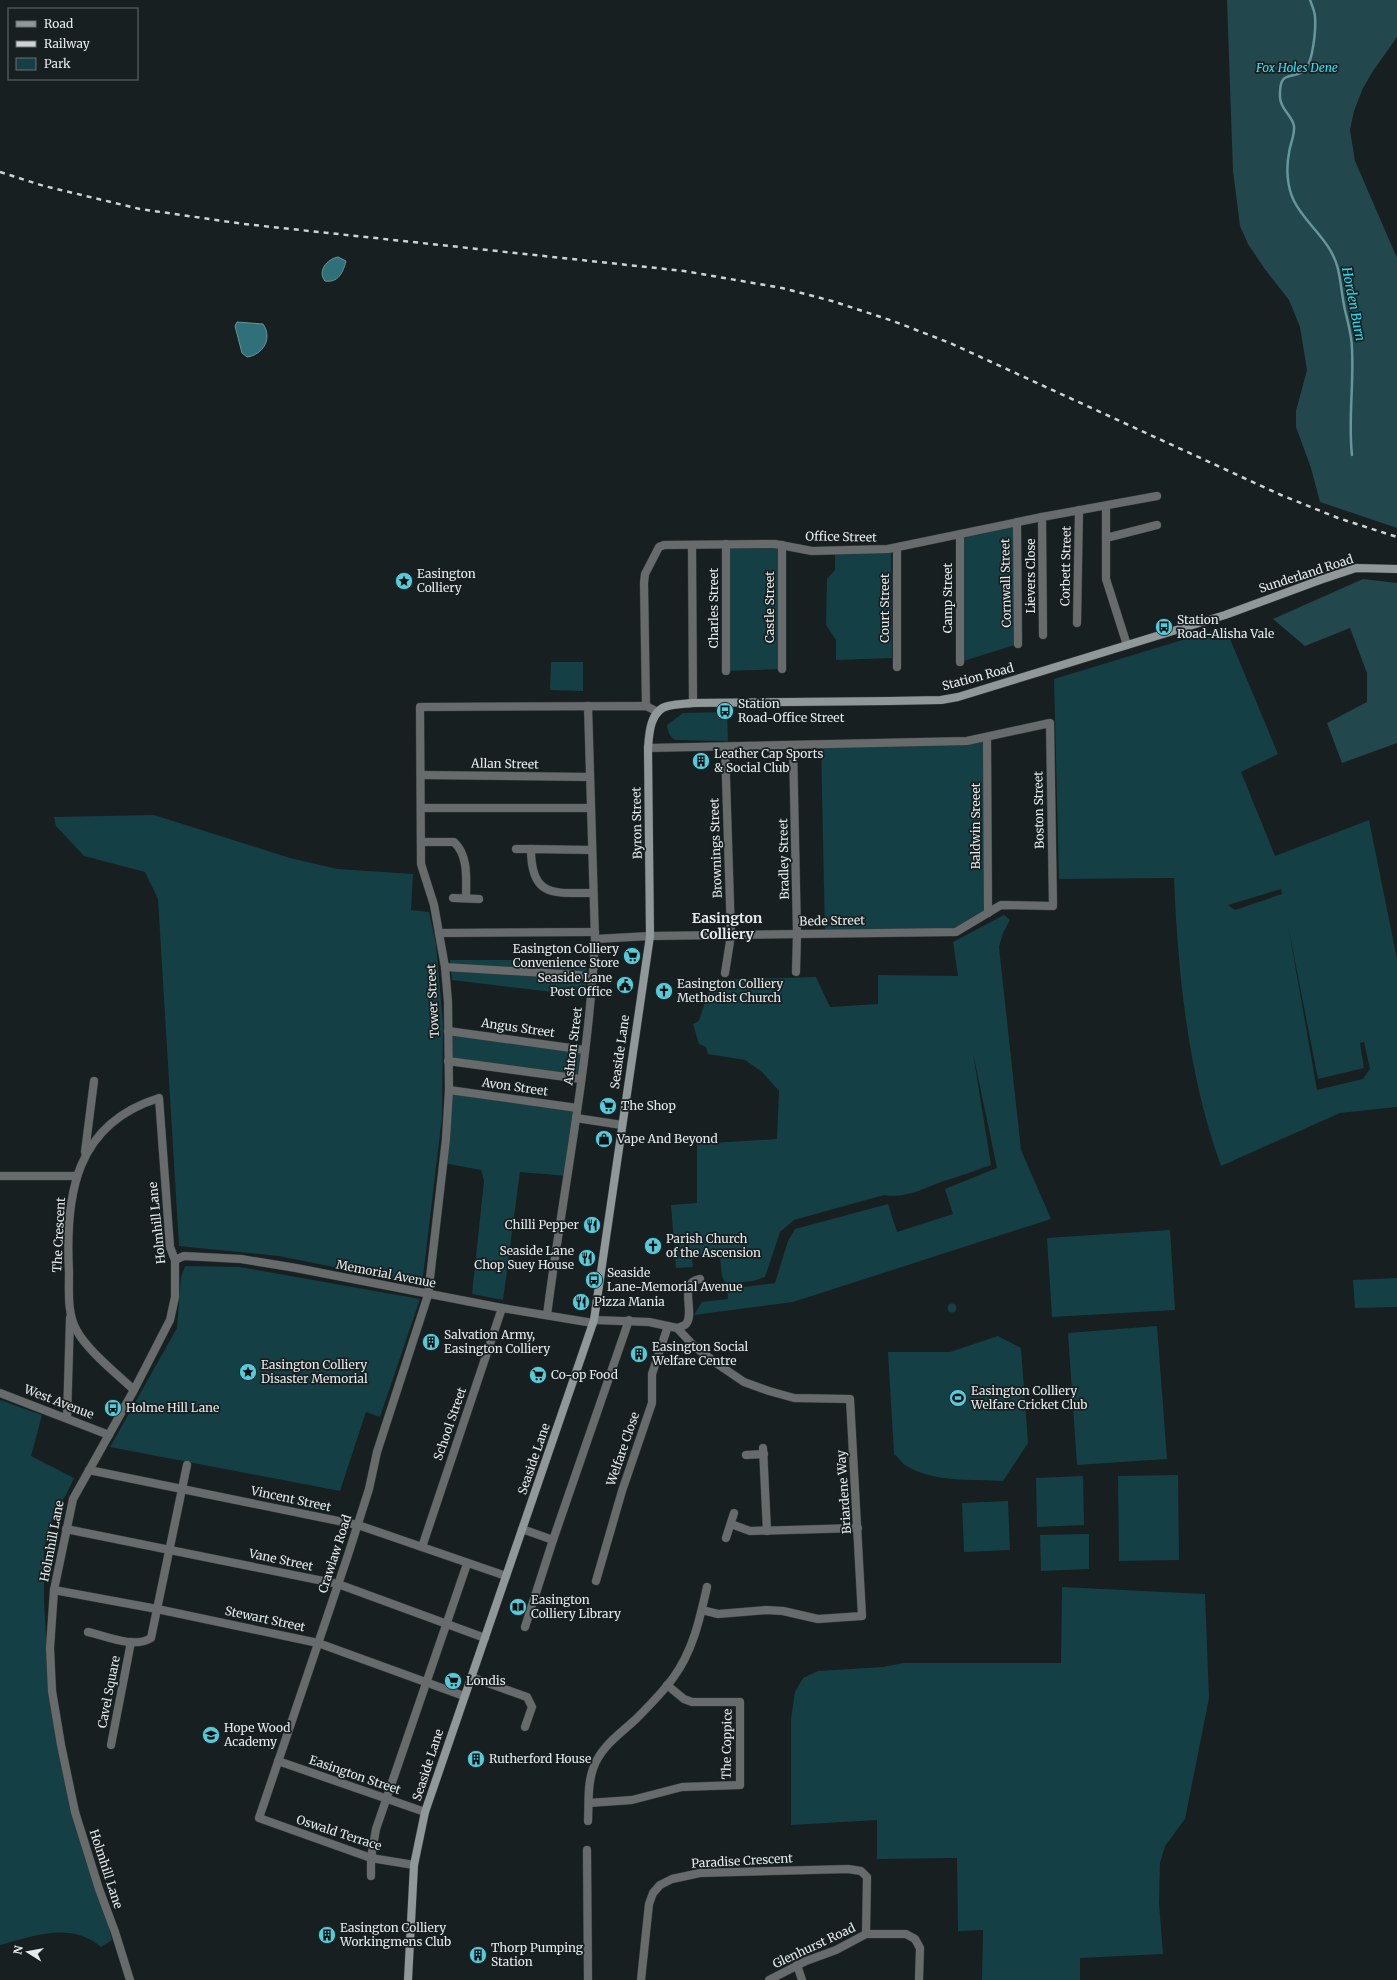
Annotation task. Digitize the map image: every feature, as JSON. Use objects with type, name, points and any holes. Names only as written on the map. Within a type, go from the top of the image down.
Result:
[{"type":"main road","name":"Sunderland Road","points":[[1226,615],[1356,568],[1397,569]]},
{"type":"main road","name":"Station Road","points":[[658,712],[667,706],[693,704],[941,700],[975,693],[1226,615]]},
{"type":"main road","name":"Byron Street","points":[[650,936],[648,748],[650,728],[658,712]]},
{"type":"main road","name":"Seaside Lane","points":[[408,1980],[414,1865],[425,1812],[593,1322],[650,936]]},
{"type":"street","name":"Office Street","points":[[646,706],[645,574],[659,547],[664,545],[782,545],[812,551],[897,548],[1042,517],[1157,496]]},
{"type":"street","points":[[1106,506],[1106,579],[1127,645]]},
{"type":"street","name":"Corbett Street","points":[[1077,623],[1079,510]]},
{"type":"street","name":"Lievers Close","points":[[1042,517],[1043,635]]},
{"type":"street","name":"Cornwall Street","points":[[1017,522],[1018,644]]},
{"type":"street","points":[[1106,538],[1157,525]]},
{"type":"street","name":"Camp Street","points":[[960,535],[960,662]]},
{"type":"street","name":"Charles Street","points":[[726,544],[726,671]]},
{"type":"street","points":[[692,545],[693,704]]},
{"type":"street","name":"Castle Street","points":[[782,545],[782,670]]},
{"type":"street","name":"Court Street","points":[[897,548],[897,667]]},
{"type":"street","points":[[588,706],[646,706],[658,712]]},
{"type":"street","name":"Tower Street","points":[[428,1295],[446,1139],[449,1090],[448,1002],[445,967],[434,905],[421,864],[420,707],[588,706]]},
{"type":"street","name":"Ashton Street","points":[[547,1315],[576,1118],[593,976],[595,935],[588,706]]},
{"type":"street","name":"Boston Street","points":[[987,738],[1050,723],[1052,896]]},
{"type":"street","points":[[648,748],[967,741],[987,738]]},
{"type":"street","name":"Baldwin Sreeet","points":[[987,738],[988,913]]},
{"type":"street","name":"Bradley Street","points":[[793,745],[797,934],[796,972]]},
{"type":"street","name":"Brownings Street","points":[[725,746],[731,935],[725,973]]},
{"type":"street","name":"Allan Street","points":[[421,775],[590,777]]},
{"type":"street","points":[[421,808],[590,808]]},
{"type":"street","points":[[421,842],[454,842],[460,849],[466,872],[466,898]]},
{"type":"street","points":[[516,849],[592,850]]},
{"type":"street","points":[[531,849],[533,872],[540,885],[548,891],[559,894],[593,893]]},
{"type":"street","name":"Bede Street","points":[[439,933],[650,936],[956,932],[1001,905],[1052,906],[1052,896]]},
{"type":"street","points":[[453,898],[480,898]]},
{"type":"street","points":[[445,967],[593,976]]},
{"type":"street","name":"Angus Street","points":[[448,1031],[585,1050]]},
{"type":"street","points":[[448,1061],[581,1079]]},
{"type":"street","points":[[85,1155],[94,1081]]},
{"type":"street","name":"Avon Street","points":[[449,1090],[577,1108]]},
{"type":"street","name":"The Crescent","points":[[134,1390],[84,1342],[77,1331],[71,1315],[68,1257],[71,1210],[76,1176],[85,1155],[97,1136],[119,1117],[137,1105],[159,1098]]},
{"type":"street","name":"Holmhill Lane","points":[[130,1980],[75,1812],[61,1745],[52,1691],[50,1648],[54,1590],[72,1499],[134,1390],[170,1320],[175,1297],[175,1260],[170,1248],[159,1098]]},
{"type":"street","points":[[576,1118],[622,1125]]},
{"type":"street","points":[[0,1176],[76,1176]]},
{"type":"street","name":"Memorial Avenue","points":[[175,1260],[184,1256],[241,1259],[296,1268],[428,1295],[502,1308],[593,1322],[629,1320],[649,1322],[677,1328]]},
{"type":"street","points":[[677,1328],[685,1324],[689,1319],[688,1304],[690,1286],[696,1280],[700,1279]]},
{"type":"street","name":"Crawlaw Road","points":[[259,1818],[358,1525],[369,1489],[377,1452],[428,1295]]},
{"type":"street","name":"School Street","points":[[422,1547],[502,1308]]},
{"type":"street","points":[[67,1418],[71,1315]]},
{"type":"street","points":[[525,1627],[553,1540],[629,1320]]},
{"type":"street","name":"Welfare Close","points":[[596,1581],[622,1491],[652,1403],[652,1374],[668,1326]]},
{"type":"street","name":"Briardene Way","points":[[677,1328],[694,1346],[744,1382],[769,1392],[794,1398],[850,1399],[862,1616],[818,1619],[783,1611],[766,1610],[718,1614],[702,1610]]},
{"type":"street","name":"West Avenue","points":[[0,1393],[108,1434]]},
{"type":"street","points":[[746,1455],[764,1451],[767,1531]]},
{"type":"street","points":[[88,1632],[131,1642],[145,1642],[151,1638],[187,1465]]},
{"type":"street","name":"Vincent Street","points":[[89,1470],[358,1525],[467,1564],[506,1576]]},
{"type":"street","points":[[726,1538],[734,1513]]},
{"type":"street","points":[[731,1524],[750,1531],[858,1528]]},
{"type":"street","name":"Vane Street","points":[[66,1529],[338,1584],[485,1638]]},
{"type":"street","points":[[522,1529],[553,1540]]},
{"type":"street","points":[[371,1876],[371,1858],[376,1829],[467,1564]]},
{"type":"street","points":[[588,1821],[589,1784],[596,1759],[605,1747],[637,1718],[667,1686],[688,1654],[702,1610],[707,1587]]},
{"type":"street","name":"Stewart Street","points":[[54,1590],[157,1608],[318,1643],[464,1696]]},
{"type":"street","name":"Cavel Square","points":[[111,1746],[131,1642]]},
{"type":"street","points":[[471,1677],[527,1697],[532,1707],[526,1727]]},
{"type":"street","name":"The Coppice","points":[[589,1803],[632,1800],[682,1787],[740,1785],[740,1702],[692,1702],[684,1699],[667,1686]]},
{"type":"street","name":"Easington Street","points":[[278,1761],[425,1812]]},
{"type":"street","name":"Oswald Terrace","points":[[259,1818],[371,1858],[414,1865]]},
{"type":"street","points":[[587,1850],[588,1980]]},
{"type":"street","name":"Paradise Crescent","points":[[641,1980],[649,1904],[653,1893],[660,1885],[672,1879],[700,1873],[848,1869],[861,1871],[867,1877],[866,1934]]},
{"type":"street","name":"Glenhurst Road","points":[[769,1980],[798,1965],[836,1950],[866,1934],[906,1934],[915,1939],[920,1948],[919,1980]]},
{"type":"street","points":[[798,1965],[802,1980]]},
{"type":"green space","name":"Fox Holes Dene","points":[[1227,0],[1397,0],[1397,37],[1363,88],[1354,111],[1350,130],[1355,161],[1397,258],[1397,528],[1320,502],[1311,468],[1296,427],[1296,411],[1307,370],[1300,327],[1289,300],[1264,268],[1248,244],[1240,226],[1233,171]]},
{"type":"green space","points":[[1017,522],[1018,644],[960,662],[960,535]]},
{"type":"green space","points":[[726,544],[782,545],[782,669],[726,671]]},
{"type":"green space","points":[[891,549],[892,658],[836,660],[836,640],[826,625],[827,579],[835,570],[835,550]]},
{"type":"green space","points":[[1363,579],[1397,583],[1397,743],[1342,763],[1327,723],[1367,702],[1367,673],[1350,628],[1305,646],[1273,619]]},
{"type":"green space","points":[[1225,627],[1278,754],[1241,772],[1275,856],[1369,820],[1397,959],[1397,1107],[1340,1113],[1221,1166],[1200,1096],[1187,1024],[1178,951],[1174,878],[1059,879],[1054,679]],"holes":[[[1281,889],[1282,894],[1235,910],[1228,905]],[[1288,925],[1318,1079],[1364,1068],[1360,1043],[1364,1042],[1370,1069],[1363,1079],[1317,1090]]]},
{"type":"green space","points":[[551,662],[583,662],[583,691],[550,690]]},
{"type":"green space","points":[[727,712],[728,741],[675,740],[668,732],[667,725],[683,713]]},
{"type":"green space","points":[[987,738],[988,913],[956,932],[825,934],[821,744]]},
{"type":"green space","points":[[154,815],[290,858],[337,869],[413,874],[411,910],[429,912],[436,944],[443,1024],[442,1117],[422,1285],[279,1256],[179,1246],[158,899],[145,872],[84,856],[56,826],[54,817]]},
{"type":"green space","points":[[1004,915],[1010,920],[1003,933],[999,947],[1021,1150],[1051,1219],[793,1302],[694,1315],[702,1302],[728,1299],[727,1289],[775,1283],[788,1241],[795,1229],[888,1204],[897,1232],[953,1214],[945,1189],[997,1168],[973,1053],[991,1165],[915,1192],[892,1196],[884,1195],[794,1220],[780,1232],[765,1277],[753,1281],[726,1284],[722,1276],[720,1258],[692,1258],[693,1267],[676,1268],[671,1205],[697,1203],[697,1144],[777,1139],[779,1091],[762,1072],[745,1060],[708,1054],[706,1047],[699,1044],[693,1024],[699,1021],[712,980],[816,977],[830,1007],[878,1004],[878,975],[958,976],[953,942]]},
{"type":"green space","points":[[450,960],[587,960],[586,996],[452,980]]},
{"type":"green space","points":[[448,1031],[585,1050],[581,1079],[448,1061]]},
{"type":"green space","points":[[449,1090],[577,1108],[567,1176],[520,1172],[503,1300],[472,1294],[484,1181],[481,1170],[443,1163]]},
{"type":"green space","points":[[1170,1230],[1175,1310],[1052,1317],[1047,1238]]},
{"type":"green space","points":[[185,1266],[240,1267],[420,1299],[380,1417],[366,1412],[340,1491],[110,1447],[177,1328],[181,1277]]},
{"type":"green space","points":[[1397,1278],[1397,1307],[1355,1308],[1353,1280]]},
{"type":"green space","points":[[952,1303],[957,1308],[952,1313],[947,1308]]},
{"type":"green space","points":[[1157,1326],[1167,1459],[1077,1465],[1068,1333]]},
{"type":"green space","name":"Easington Colliery Welfare Cricket Club","points":[[998,1336],[1021,1348],[1028,1443],[1003,1481],[953,1479],[927,1475],[905,1465],[894,1454],[888,1352],[950,1352]]},
{"type":"green space","points":[[0,1400],[42,1415],[31,1456],[74,1478],[66,1495],[55,1511],[44,1548],[44,1601],[49,1691],[112,1940],[101,1947],[89,1939],[77,1934],[65,1933],[39,1935],[0,1945]]},
{"type":"green space","points":[[1178,1475],[1179,1560],[1119,1561],[1118,1476]]},
{"type":"green space","points":[[1083,1476],[1084,1525],[1037,1527],[1036,1478]]},
{"type":"green space","points":[[1008,1501],[1010,1550],[964,1552],[962,1503]]},
{"type":"green space","points":[[1089,1534],[1089,1569],[1041,1571],[1040,1535]]},
{"type":"green space","points":[[1062,1587],[1205,1594],[1209,1698],[1185,1819],[1165,1846],[1160,1863],[1159,1903],[1163,1954],[1080,1958],[1080,1980],[982,1980],[983,1930],[958,1931],[957,1858],[877,1859],[877,1820],[791,1825],[791,1719],[795,1692],[803,1678],[818,1671],[883,1667],[903,1663],[1061,1663]]},
{"type":"shaded area","points":[[338,257],[346,261],[341,273],[337,279],[325,281],[322,273],[324,266],[330,260]]},
{"type":"shaded area","points":[[237,322],[263,324],[266,329],[267,340],[265,345],[253,356],[247,357],[242,353],[235,326]]},
{"type":"waterway","name":"Horden Burn","points":[[1310,0],[1315,22],[1310,60],[1305,70],[1284,79],[1280,88],[1280,97],[1282,105],[1294,126],[1288,165],[1288,177],[1292,196],[1299,210],[1330,250],[1338,269],[1352,344],[1352,455]]},
{"type":"railway","points":[[0,172],[44,186],[140,209],[244,224],[684,271],[782,288],[832,301],[893,321],[950,343],[1281,495],[1338,518],[1397,537]]},
{"type":"place","name":"Easington Colliery","points":[[404,581]]},
{"type":"place","name":"Station Road-Alisha Vale","points":[[1164,627]]},
{"type":"place","name":"Station Road-Office Street","points":[[725,711]]},
{"type":"place","name":"Leather Cap Sports & Social Club","points":[[701,761]]},
{"type":"place","name":"Easington Colliery Convenience Store","points":[[632,956]]},
{"type":"place","name":"Seaside Lane Post Office","points":[[625,985]]},
{"type":"place","name":"Easington Colliery Methodist Church","points":[[664,991]]},
{"type":"place","name":"The Shop","points":[[608,1106]]},
{"type":"place","name":"Vape And Beyond","points":[[604,1139]]},
{"type":"place","name":"Chilli Pepper","points":[[592,1225]]},
{"type":"place","name":"Parish Church of the Ascension","points":[[653,1246]]},
{"type":"place","name":"Seaside Lane Chop Suey House","points":[[587,1258]]},
{"type":"place","name":"Seaside Lane-Memorial Avenue","points":[[594,1280]]},
{"type":"place","name":"Pizza Mania","points":[[581,1302]]},
{"type":"place","name":"Salvation Army, Easington Colliery","points":[[431,1342]]},
{"type":"place","name":"Easington Social Welfare Centre","points":[[639,1354]]},
{"type":"place","name":"Easington Colliery Disaster Memorial","points":[[248,1372]]},
{"type":"place","name":"Co-op Food","points":[[538,1375]]},
{"type":"place","name":"Easington Colliery Welfare Cricket Club","points":[[958,1398]]},
{"type":"place","name":"Holme Hill Lane","points":[[113,1408]]},
{"type":"place","name":"Easington Colliery Library","points":[[518,1607]]},
{"type":"place","name":"Londis","points":[[453,1681]]},
{"type":"place","name":"Hope Wood Academy","points":[[211,1735]]},
{"type":"place","name":"Rutherford House","points":[[476,1759]]},
{"type":"place","name":"Easington Colliery Workingmens Club","points":[[327,1935]]},
{"type":"place","name":"Thorp Pumping Station","points":[[478,1955]]},
{"type":"district","name":"Easington Colliery","points":[[727,926]]}]
